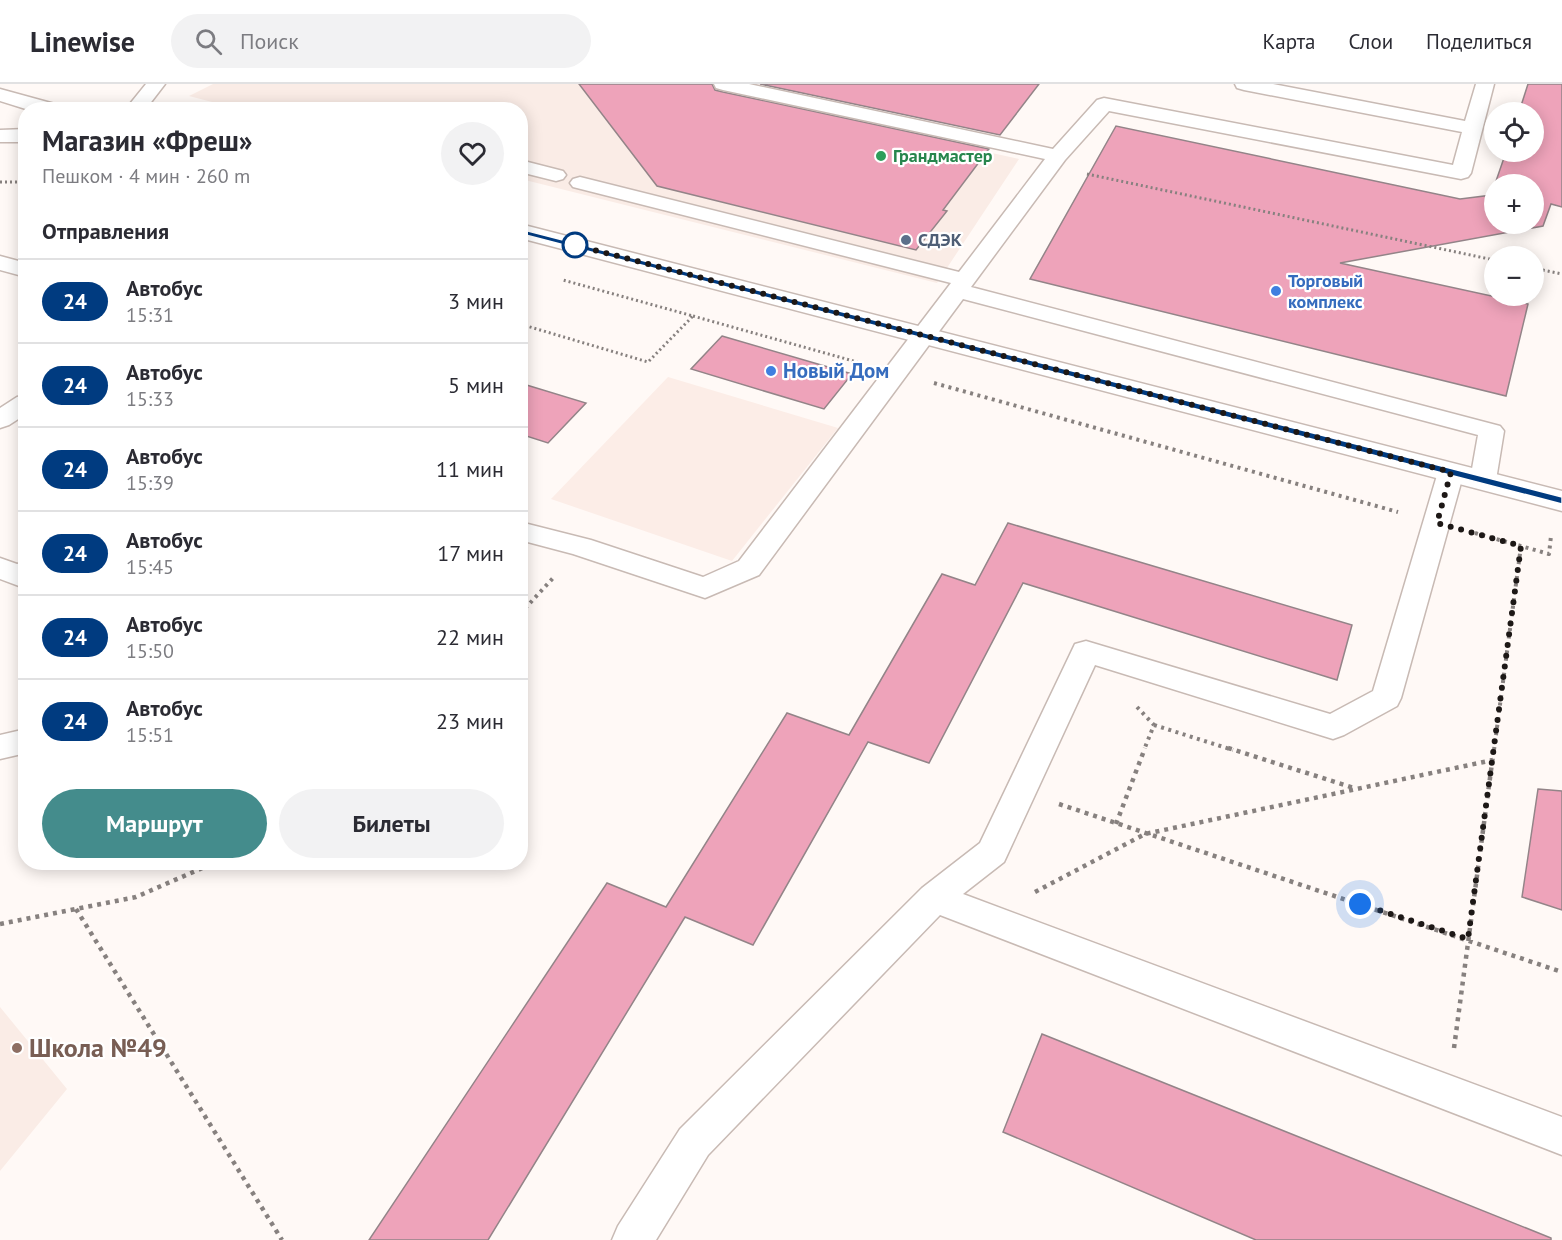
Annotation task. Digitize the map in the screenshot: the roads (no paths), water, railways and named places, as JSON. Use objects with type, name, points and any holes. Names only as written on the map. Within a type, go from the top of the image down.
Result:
[{"type":"main road","points":[[33,84],[35,91],[51,102]]},
{"type":"main road","points":[[0,95],[26,102]]},
{"type":"main road","points":[[0,136],[18,135]]},
{"type":"main road","points":[[528,233],[1562,501]]},
{"type":"lane","points":[[141,102],[156,84]]},
{"type":"lane","points":[[723,84],[1054,161]]},
{"type":"lane","points":[[1244,84],[1474,128]]},
{"type":"lane","points":[[528,533],[705,588],[749,568],[1054,161],[1109,98],[1461,173],[1485,84]]},
{"type":"lane","points":[[528,168],[556,175]]},
{"type":"lane","points":[[580,183],[1491,431],[1483,480]]},
{"type":"lane","points":[[0,263],[18,268]]},
{"type":"lane","points":[[0,420],[18,408]]},
{"type":"lane","points":[[633,1240],[694,1142],[934,898],[992,852],[1086,652],[1333,727],[1386,698],[1451,472]]},
{"type":"lane","points":[[0,568],[18,575]]},
{"type":"lane","points":[[0,747],[18,743]]},
{"type":"lane","points":[[934,898],[1562,1136]]},
{"type":"place","name":"Грандмастер","points":[[881,156]]},
{"type":"place","name":"СДЭК","points":[[906,240]]},
{"type":"place","name":"Торговый комплекс","points":[[1276,291]]},
{"type":"place","name":"Новый Дом","points":[[771,371]]},
{"type":"place","name":"Школа №49","points":[[17,1048]]}]
